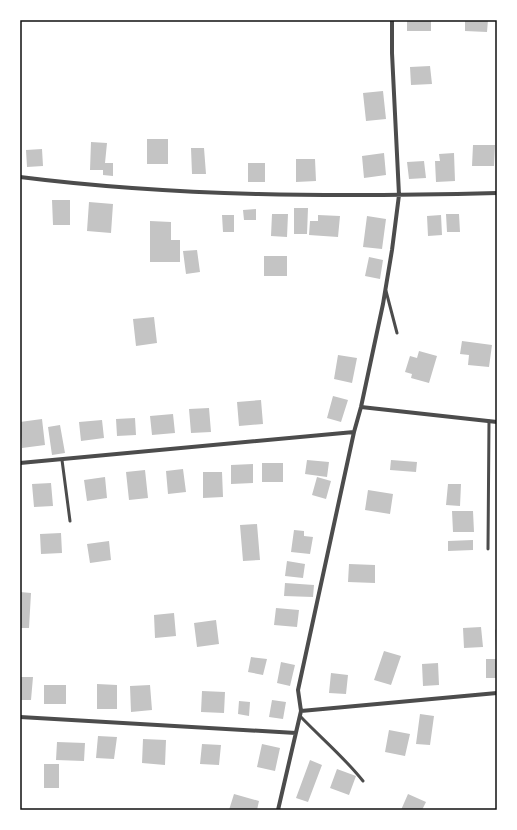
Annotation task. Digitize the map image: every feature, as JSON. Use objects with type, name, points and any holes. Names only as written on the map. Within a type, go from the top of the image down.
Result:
[{"type":"street","points":[[278,810],[301,711],[298,690],[354,432],[361,407],[385,289],[398,195],[392,20]]},
{"type":"street","points":[[20,177],[92,186],[249,194],[398,195],[497,193]]},
{"type":"street","points":[[361,407],[497,422]]},
{"type":"street","points":[[20,463],[354,432]]},
{"type":"street","points":[[301,711],[497,693]]},
{"type":"street","points":[[20,717],[296,733]]},
{"type":"lane","points":[[385,289],[397,333]]},
{"type":"lane","points":[[488,549],[489,421]]},
{"type":"lane","points":[[62,460],[70,521]]},
{"type":"lane","points":[[300,716],[329,746],[346,760],[363,781]]},
{"type":"building","points":[[407,20],[431,20],[431,31],[407,31]]},
{"type":"building","points":[[465,20],[488,20],[487,32],[465,31]]},
{"type":"building","points":[[430,66],[432,84],[411,85],[410,67]]},
{"type":"building","points":[[383,91],[386,119],[366,121],[363,93]]},
{"type":"building","points":[[147,139],[168,139],[168,164],[147,164]]},
{"type":"building","points":[[91,142],[107,143],[105,163],[113,163],[113,176],[103,175],[103,170],[90,170]]},
{"type":"building","points":[[473,145],[495,145],[494,166],[472,166]]},
{"type":"building","points":[[191,148],[204,148],[206,174],[192,174]]},
{"type":"building","points":[[42,149],[43,166],[27,167],[26,150]]},
{"type":"building","points":[[384,153],[386,175],[364,178],[362,156]]},
{"type":"building","points":[[454,153],[455,181],[436,182],[435,161],[440,161],[439,154]]},
{"type":"building","points":[[296,159],[315,159],[316,181],[296,182]]},
{"type":"building","points":[[424,161],[426,178],[409,179],[407,162]]},
{"type":"building","points":[[248,163],[265,163],[265,182],[248,182]]},
{"type":"building","points":[[52,200],[70,200],[70,225],[53,225]]},
{"type":"building","points":[[89,202],[113,204],[111,233],[87,231]]},
{"type":"building","points":[[294,208],[308,208],[307,234],[294,234]]},
{"type":"building","points":[[256,209],[256,220],[244,220],[243,210]]},
{"type":"building","points":[[272,214],[288,214],[287,237],[271,236]]},
{"type":"building","points":[[446,214],[459,214],[460,232],[447,232]]},
{"type":"building","points":[[222,215],[234,215],[234,232],[223,232]]},
{"type":"building","points":[[318,215],[340,216],[338,237],[309,235],[310,221],[318,221]]},
{"type":"building","points":[[441,215],[442,235],[428,236],[427,216]]},
{"type":"building","points":[[367,216],[386,219],[382,249],[363,247]]},
{"type":"building","points":[[150,221],[171,222],[171,240],[180,240],[180,262],[150,262]]},
{"type":"building","points":[[197,250],[200,272],[186,274],[183,251]]},
{"type":"building","points":[[264,256],[287,256],[287,276],[264,276]]},
{"type":"building","points":[[369,257],[383,260],[380,279],[365,276]]},
{"type":"building","points":[[154,317],[157,343],[136,346],[133,319]]},
{"type":"building","points":[[462,341],[492,345],[489,367],[468,365],[469,355],[460,354]]},
{"type":"building","points":[[419,351],[437,356],[429,383],[411,378],[412,374],[405,372],[410,356],[417,358]]},
{"type":"building","points":[[338,355],[357,358],[352,383],[334,379]]},
{"type":"building","points":[[333,396],[348,400],[341,422],[327,418]]},
{"type":"building","points":[[261,400],[263,424],[239,426],[237,402]]},
{"type":"building","points":[[209,408],[211,432],[191,433],[189,409]]},
{"type":"building","points":[[173,414],[175,433],[152,435],[150,416]]},
{"type":"building","points":[[135,418],[136,435],[117,436],[116,419]]},
{"type":"building","points":[[42,419],[45,445],[22,448],[20,422]]},
{"type":"building","points":[[102,420],[104,438],[81,441],[79,422]]},
{"type":"building","points":[[60,425],[65,453],[52,455],[48,427]]},
{"type":"building","points":[[307,460],[329,462],[327,477],[305,474]]},
{"type":"building","points":[[391,460],[417,462],[416,472],[390,470]]},
{"type":"building","points":[[262,463],[283,463],[283,482],[262,482]]},
{"type":"building","points":[[253,464],[253,483],[231,484],[231,465]]},
{"type":"building","points":[[183,469],[186,492],[168,494],[166,471]]},
{"type":"building","points":[[145,470],[148,498],[129,500],[126,472]]},
{"type":"building","points":[[203,472],[222,472],[223,497],[203,498]]},
{"type":"building","points":[[105,477],[107,498],[87,501],[84,480]]},
{"type":"building","points":[[317,477],[331,481],[326,499],[312,495]]},
{"type":"building","points":[[51,483],[53,506],[34,507],[32,484]]},
{"type":"building","points":[[448,484],[461,484],[460,506],[446,505]]},
{"type":"building","points":[[368,490],[393,494],[390,514],[365,510]]},
{"type":"building","points":[[452,511],[473,511],[474,532],[453,532]]},
{"type":"building","points":[[257,524],[260,560],[243,561],[240,525]]},
{"type":"building","points":[[294,530],[304,531],[304,536],[313,537],[310,554],[291,552]]},
{"type":"building","points":[[61,533],[62,553],[41,554],[40,534]]},
{"type":"building","points":[[473,540],[473,550],[448,551],[448,541]]},
{"type":"building","points":[[109,541],[111,560],[90,563],[87,544]]},
{"type":"building","points":[[287,561],[305,564],[303,578],[285,576]]},
{"type":"building","points":[[349,564],[375,565],[375,583],[348,582]]},
{"type":"building","points":[[285,583],[314,585],[313,597],[284,596]]},
{"type":"building","points":[[20,592],[31,593],[29,628],[20,628]]},
{"type":"building","points":[[276,608],[299,610],[297,627],[274,625]]},
{"type":"building","points":[[174,613],[176,636],[155,638],[154,615]]},
{"type":"building","points":[[216,620],[219,644],[197,647],[194,623]]},
{"type":"building","points":[[481,627],[483,647],[464,648],[463,628]]},
{"type":"building","points":[[497,629],[497,650],[496,650],[495,630]]},
{"type":"building","points":[[384,651],[401,656],[391,685],[374,680]]},
{"type":"building","points":[[251,657],[267,659],[263,675],[248,672]]},
{"type":"building","points":[[486,659],[497,659],[497,678],[486,678]]},
{"type":"building","points":[[281,662],[295,665],[290,686],[277,683]]},
{"type":"building","points":[[438,663],[439,685],[423,686],[422,664]]},
{"type":"building","points":[[331,673],[348,675],[346,694],[329,693]]},
{"type":"building","points":[[20,677],[33,677],[31,700],[20,700]]},
{"type":"building","points":[[97,684],[117,685],[117,709],[97,709]]},
{"type":"building","points":[[44,685],[66,685],[66,704],[44,704]]},
{"type":"building","points":[[150,685],[152,710],[131,712],[130,686]]},
{"type":"building","points":[[202,691],[225,692],[224,713],[201,712]]},
{"type":"building","points":[[272,700],[286,702],[283,719],[269,717]]},
{"type":"building","points":[[239,701],[250,702],[249,716],[238,714]]},
{"type":"building","points":[[420,714],[434,716],[430,745],[416,744]]},
{"type":"building","points":[[389,730],[410,734],[405,756],[385,752]]},
{"type":"building","points":[[98,736],[117,737],[114,759],[96,758]]},
{"type":"building","points":[[143,739],[166,740],[165,765],[142,763]]},
{"type":"building","points":[[57,742],[85,743],[84,761],[56,760]]},
{"type":"building","points":[[202,744],[221,745],[219,765],[200,764]]},
{"type":"building","points":[[262,744],[280,748],[275,771],[257,767]]},
{"type":"building","points":[[310,760],[322,765],[308,802],[296,798]]},
{"type":"building","points":[[44,764],[59,764],[59,788],[44,788]]},
{"type":"building","points":[[337,769],[356,776],[349,795],[330,788]]},
{"type":"building","points":[[234,794],[259,801],[257,810],[229,810]]},
{"type":"building","points":[[408,794],[426,802],[422,810],[401,810]]}]
